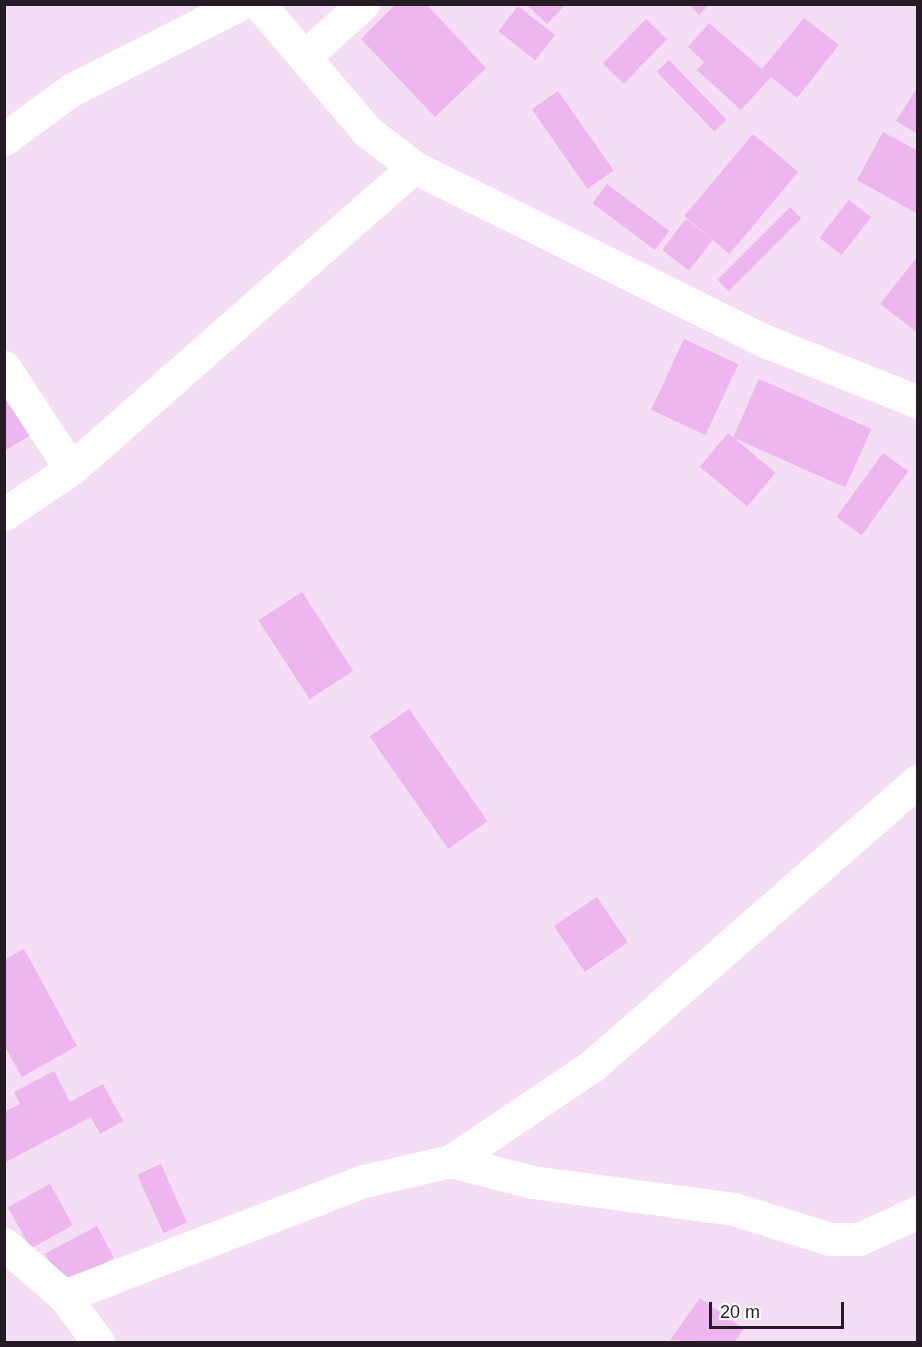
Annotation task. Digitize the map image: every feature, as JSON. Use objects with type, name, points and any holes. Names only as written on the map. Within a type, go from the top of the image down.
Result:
[{"type":"street","points":[[4,139],[71,90],[240,4]]},
{"type":"street","points":[[260,4],[369,132],[414,167],[765,341],[918,402]]},
{"type":"street","points":[[304,57],[363,4]]},
{"type":"street","points":[[4,514],[71,469],[414,167]]},
{"type":"street","points":[[4,367],[71,469]]},
{"type":"street","points":[[64,1296],[364,1180],[450,1161],[592,1066],[918,781]]},
{"type":"street","points":[[450,1161],[532,1182],[734,1209],[830,1239],[860,1239],[918,1212]]},
{"type":"street","points":[[4,1244],[64,1296],[98,1342]]},
{"type":"building","points":[[396,4],[426,4],[486,68],[435,117],[361,39]]},
{"type":"building","points":[[526,4],[566,4],[547,24]]},
{"type":"building","points":[[689,4],[710,4],[699,15]]},
{"type":"building","points":[[518,6],[555,35],[535,60],[498,31]]},
{"type":"building","points":[[804,18],[839,45],[797,98],[771,77],[741,110],[697,70],[704,62],[688,47],[709,23],[762,69]]},
{"type":"building","points":[[646,19],[667,39],[624,84],[603,64]]},
{"type":"building","points":[[669,60],[727,120],[714,132],[657,72]]},
{"type":"building","points":[[918,86],[918,134],[896,121]]},
{"type":"building","points":[[558,91],[614,170],[587,189],[532,109]]},
{"type":"building","points":[[883,132],[918,151],[918,214],[857,180]]},
{"type":"building","points":[[753,134],[798,172],[729,254],[684,216]]},
{"type":"building","points":[[607,184],[669,231],[655,250],[593,203]]},
{"type":"building","points":[[849,200],[871,217],[842,255],[819,238]]},
{"type":"building","points":[[790,207],[801,218],[728,291],[717,280]]},
{"type":"building","points":[[686,219],[713,240],[689,271],[662,250]]},
{"type":"building","points":[[918,256],[918,333],[880,304]]},
{"type":"building","points":[[684,339],[738,364],[705,435],[651,410]]},
{"type":"building","points":[[759,379],[871,429],[845,487],[733,437]]},
{"type":"building","points":[[16,392],[39,430],[4,451],[4,399]]},
{"type":"building","points":[[728,433],[775,473],[747,507],[700,467]]},
{"type":"building","points":[[883,453],[908,471],[862,535],[837,517]]},
{"type":"building","points":[[302,592],[353,671],[310,699],[258,620]]},
{"type":"building","points":[[409,709],[488,821],[448,849],[370,737]]},
{"type":"building","points":[[597,897],[628,943],[585,972],[554,926]]},
{"type":"building","points":[[24,949],[77,1046],[22,1077],[4,1045],[4,960]]},
{"type":"building","points":[[54,1071],[70,1102],[103,1084],[123,1121],[100,1134],[91,1117],[4,1163],[4,1112],[20,1104],[14,1092]]},
{"type":"building","points":[[161,1164],[187,1222],[163,1233],[137,1175]]},
{"type":"building","points":[[50,1184],[73,1225],[31,1248],[8,1207]]},
{"type":"building","points":[[97,1226],[114,1258],[62,1285],[45,1254]]},
{"type":"building","points":[[700,1298],[744,1329],[734,1342],[670,1340]]}]
